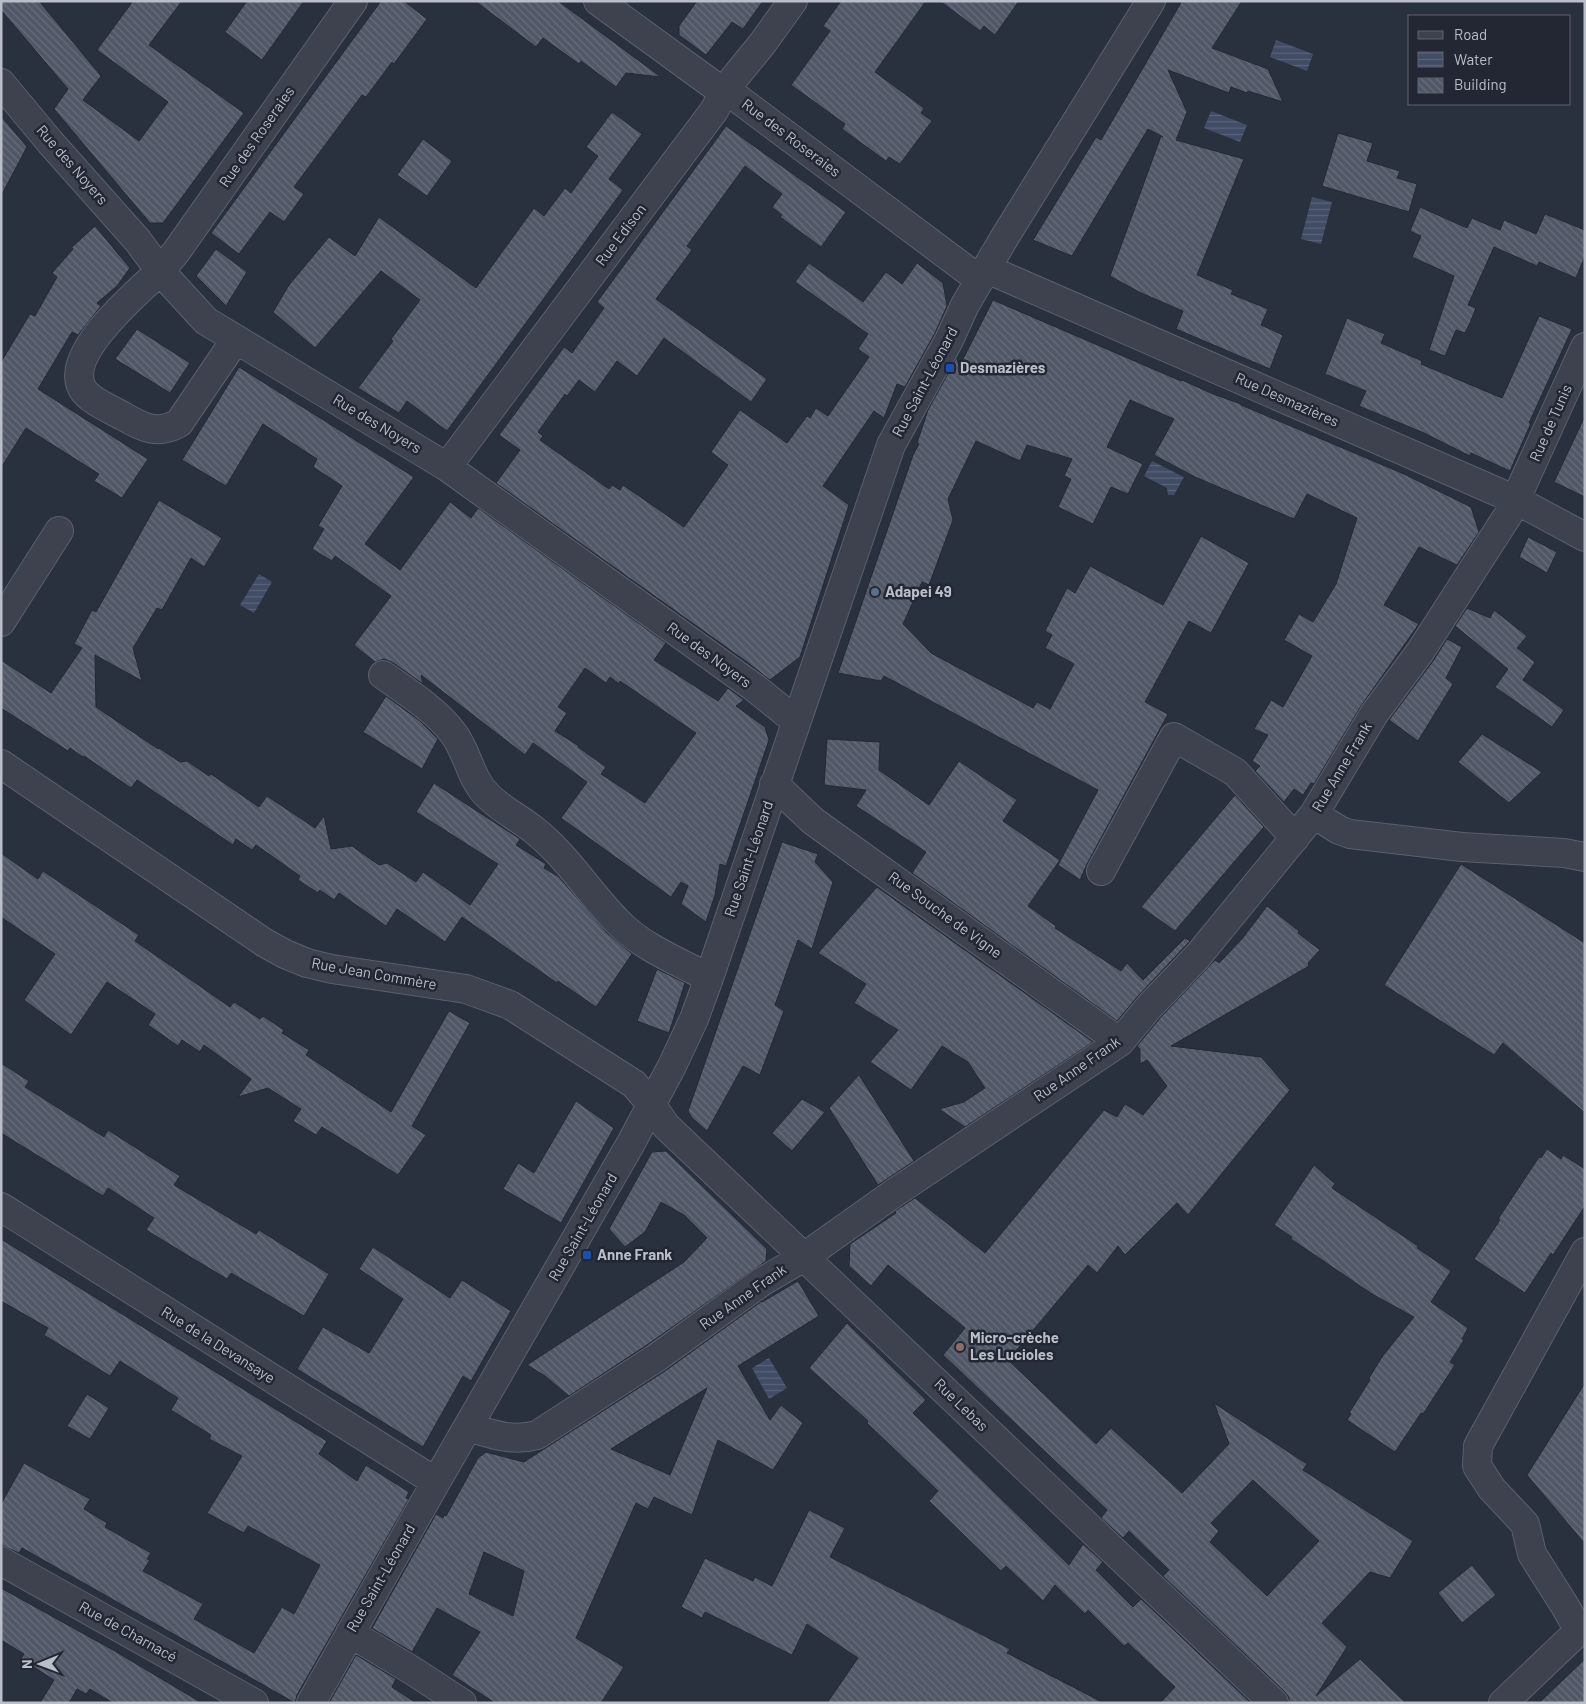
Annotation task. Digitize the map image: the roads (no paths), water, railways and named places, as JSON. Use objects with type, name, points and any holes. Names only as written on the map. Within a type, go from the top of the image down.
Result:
[{"type":"street","name":"Rue des Roseraies","points":[[236,339],[179,423],[168,429],[153,429],[135,424],[93,399],[82,388],[80,374],[84,358],[93,342],[118,310],[160,271],[176,252],[353,1]]},
{"type":"street","name":"Rue des Roseraies","points":[[598,1],[712,84],[737,98],[983,274]]},
{"type":"street","name":"Rue Edison","points":[[446,467],[713,112],[731,82],[762,44],[793,1]]},
{"type":"street","name":"Rue Saint-Léonard","points":[[311,1703],[617,1168],[672,1066],[694,1019],[709,978],[891,445],[983,274],[1151,1]]},
{"type":"street","name":"Rue des Noyers","points":[[1,83],[50,142],[138,241],[160,271],[206,321],[446,467],[755,688],[786,713],[797,718]]},
{"type":"street","name":"Rue Desmazières","points":[[983,274],[1516,500],[1585,537]]},
{"type":"street","name":"Rue de Tunis","points":[[1516,500],[1585,346]]},
{"type":"street","name":"Rue Anne Frank","points":[[468,1427],[508,1438],[527,1438],[537,1435],[656,1358],[763,1281],[804,1257],[889,1196],[1120,1042],[1149,1007],[1197,957],[1314,814],[1374,714],[1420,652],[1516,500]]},
{"type":"street","points":[[1,622],[58,531]]},
{"type":"street","points":[[383,675],[424,704],[454,734],[475,778],[487,795],[514,817],[534,829],[571,866],[618,922],[635,937],[651,947],[709,978]]},
{"type":"street","points":[[1101,871],[1174,737],[1235,772],[1295,838]]},
{"type":"street","name":"Rue Jean Commère","points":[[1,764],[266,943],[286,954],[307,963],[332,969],[466,989],[510,1004],[634,1084],[651,1104]]},
{"type":"street","name":"Rue Souche de Vigne","points":[[774,784],[813,820],[1120,1042]]},
{"type":"street","points":[[1314,814],[1339,830],[1350,834],[1462,847],[1564,853],[1585,857]]},
{"type":"street","name":"Rue Lebas","points":[[651,1104],[666,1126],[1274,1703]]},
{"type":"street","name":"Rue de la Devansaye","points":[[1,1207],[436,1482]]},
{"type":"street","points":[[1504,1703],[1582,1628],[1565,1606],[1532,1554],[1525,1524],[1492,1489],[1477,1466],[1478,1446],[1585,1252]]},
{"type":"street","name":"Rue de Charnacé","points":[[1,1560],[254,1703]]},
{"type":"street","points":[[350,1633],[413,1670],[462,1703]]},
{"type":"water","points":[[1276,40],[1313,54],[1307,71],[1270,57]]},
{"type":"water","points":[[1211,111],[1247,125],[1240,142],[1204,128]]},
{"type":"water","points":[[1312,197],[1332,202],[1321,244],[1301,239]]},
{"type":"water","points":[[1152,461],[1184,477],[1174,495],[1168,495],[1167,488],[1144,476]]},
{"type":"water","points":[[259,574],[272,582],[254,613],[240,605]]},
{"type":"water","points":[[769,1358],[787,1388],[769,1399],[752,1368]]},
{"type":"place","name":"Desmazières","points":[[950,368]]},
{"type":"place","name":"Adapei 49","points":[[875,592]]},
{"type":"place","name":"Anne Frank","points":[[587,1255]]},
{"type":"place","name":"Micro-crèche Les Lucioles","points":[[960,1347]]}]
